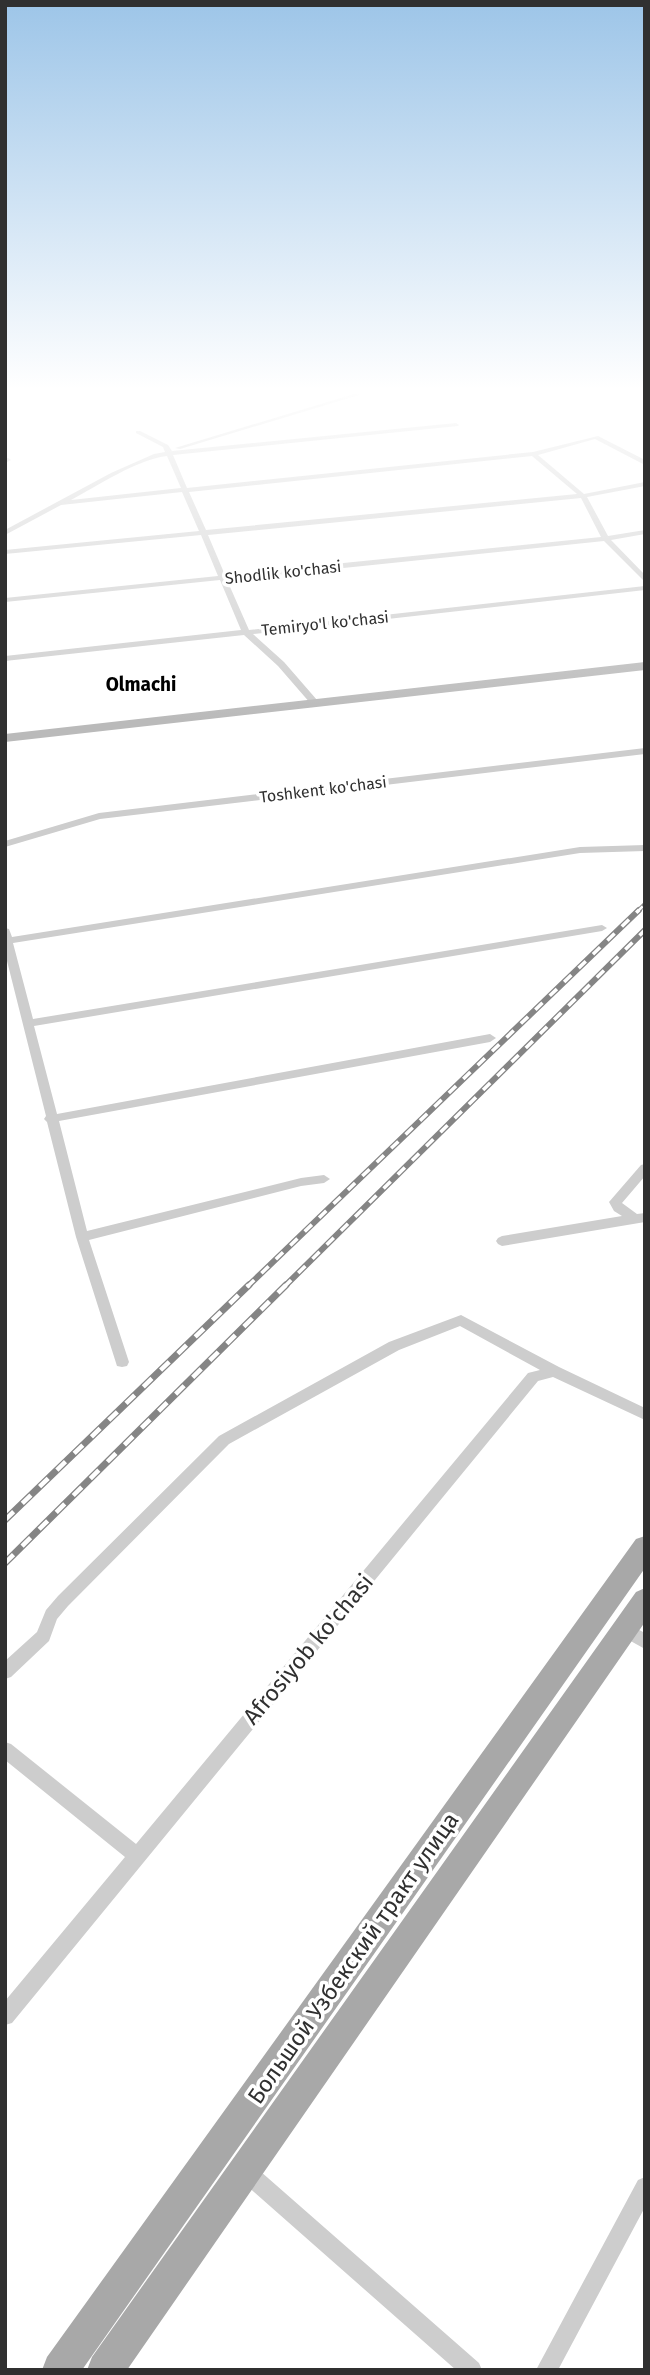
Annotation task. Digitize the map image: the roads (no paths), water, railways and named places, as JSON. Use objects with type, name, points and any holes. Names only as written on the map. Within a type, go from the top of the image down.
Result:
[{"type":"main road","name":"Большой Узбекский тракт улица","points":[[60,2370],[645,1547]]},
{"type":"main road","name":"Большой Узбекский тракт улица","points":[[105,2370],[244,2171],[634,1635],[645,1600]]},
{"type":"street","points":[[5,533],[70,498]]},
{"type":"street","points":[[61,503],[109,498]]},
{"type":"street","points":[[186,498],[246,632],[281,664],[314,702]]},
{"type":"street","points":[[5,552],[565,498]]},
{"type":"street","points":[[584,498],[606,539],[645,580]]},
{"type":"street","name":"Shodlik ko'chasi","points":[[5,600],[645,533]]},
{"type":"street","name":"Temiryo'l ko'chasi","points":[[5,659],[645,588]]},
{"type":"street","points":[[5,738],[645,666]]},
{"type":"street","name":"Toshkent ko'chasi","points":[[5,844],[99,816],[645,751]]},
{"type":"street","points":[[122,1362],[82,1237],[50,1119],[8,942],[580,850],[645,848]]},
{"type":"street","points":[[29,1023],[602,928]]},
{"type":"street","points":[[50,1119],[490,1038]]},
{"type":"street","points":[[639,1217],[618,1208],[615,1202],[645,1168]]},
{"type":"street","points":[[82,1237],[300,1182],[324,1179]]},
{"type":"street","points":[[502,1241],[639,1217]]},
{"type":"street","points":[[5,1672],[43,1636],[51,1615],[64,1601],[224,1440],[394,1346],[461,1320],[554,1371],[645,1414]]},
{"type":"street","name":"Afrosiyob ko'chasi","points":[[5,2015],[533,1377],[554,1371]]},
{"type":"street","points":[[5,1749],[137,1856]]},
{"type":"street","points":[[244,2171],[472,2370]]},
{"type":"street","points":[[546,2370],[645,2187]]},
{"type":"railway","points":[[639,910],[645,904]]},
{"type":"railway","points":[[247,1287],[639,910]]},
{"type":"railway","points":[[284,1287],[645,930]]},
{"type":"railway","points":[[5,1520],[249,1285]]},
{"type":"railway","points":[[5,1563],[286,1285]]},
{"type":"district","name":"Olmachi","points":[[141,684]]}]
